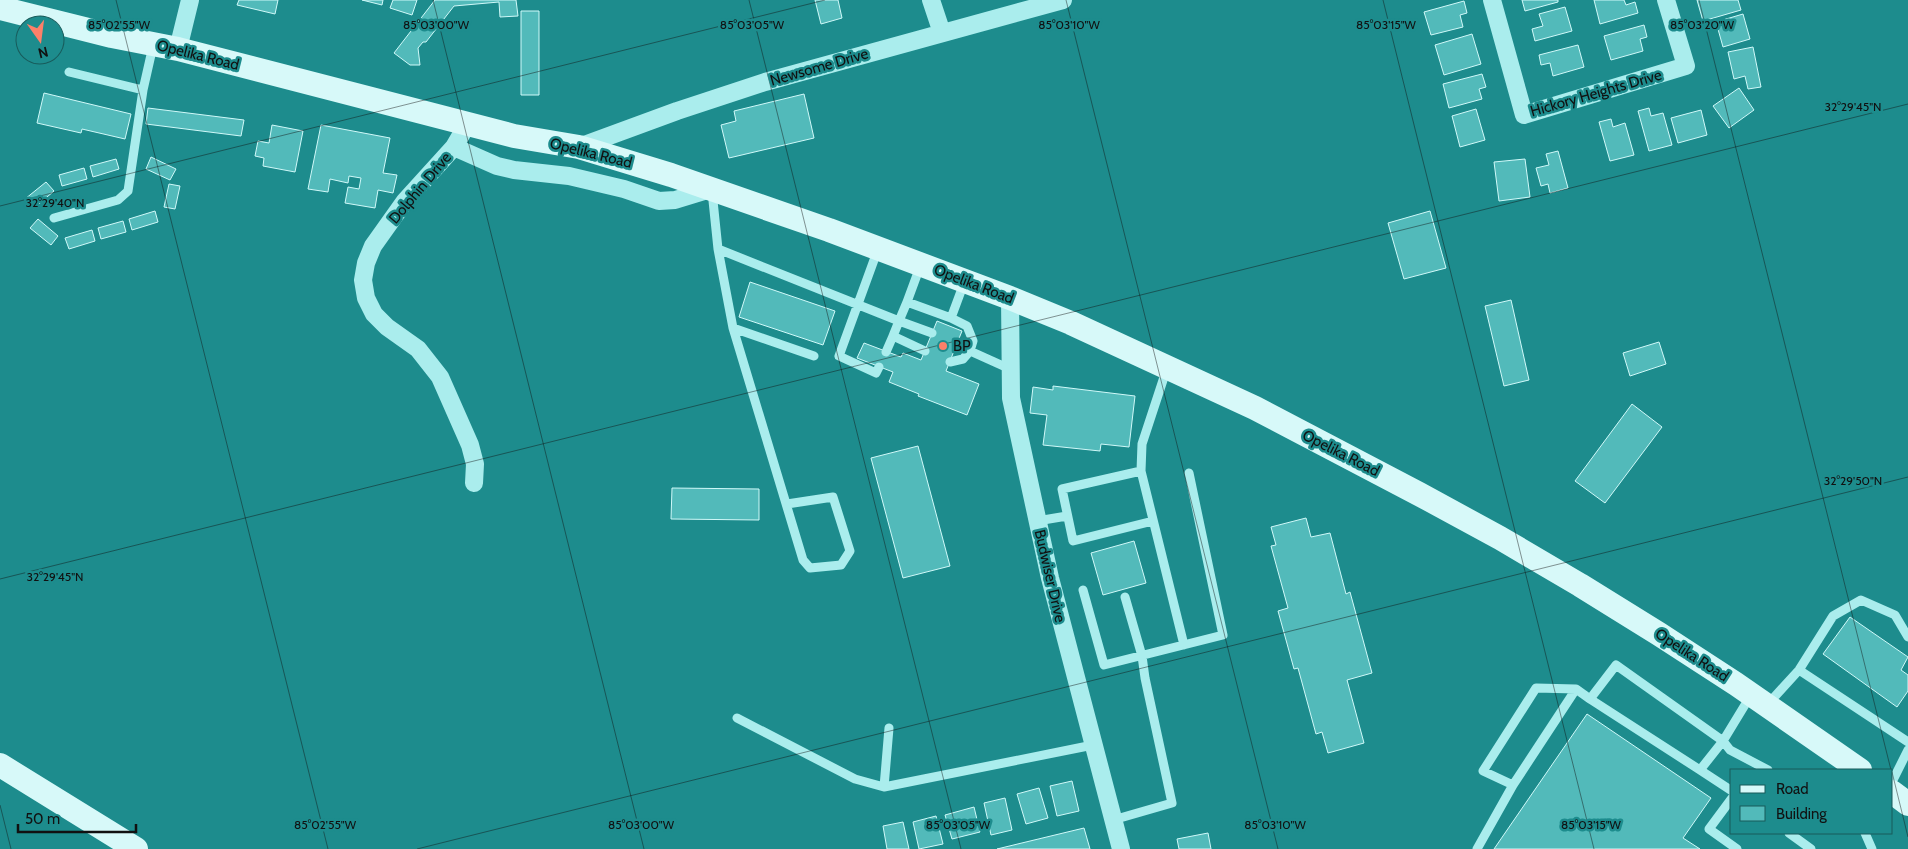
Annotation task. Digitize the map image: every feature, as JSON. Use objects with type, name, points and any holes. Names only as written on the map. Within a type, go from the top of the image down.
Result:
[{"type":"main road","name":"Opelika Road","points":[[0,8],[112,36],[178,49],[514,136],[579,147],[711,189],[921,263],[1010,298],[1255,408],[1500,538],[1659,634],[1859,769]]},
{"type":"main road","points":[[0,765],[136,849]]},
{"type":"main road","points":[[1893,793],[1908,804]]},
{"type":"street","points":[[178,49],[190,0]]},
{"type":"street","points":[[931,0],[942,33]]},
{"type":"street","name":"Newsome Drive","points":[[579,147],[677,111],[765,82],[1063,0]]},
{"type":"street","name":"Hickory Heights Drive","points":[[1492,0],[1524,115],[1686,66],[1666,0]]},
{"type":"street","name":"Dolphin Drive","points":[[468,123],[454,147],[405,201],[373,246],[366,263],[363,280],[366,298],[374,314],[387,327],[418,349],[440,377],[470,445],[475,464],[474,483]]},
{"type":"street","points":[[454,147],[497,166],[514,170],[569,176],[624,189],[659,201],[674,200],[711,189]]},
{"type":"street","name":"Budwiser Drive","points":[[1010,298],[1011,398],[1037,520],[1121,849]]},
{"type":"lane","points":[[54,218],[118,200],[128,191],[143,90],[154,44]]},
{"type":"lane","points":[[69,72],[143,90]]},
{"type":"lane","points":[[711,189],[718,249],[733,328],[803,560],[810,568],[841,565],[850,551],[833,497],[787,504]]},
{"type":"lane","points":[[878,248],[839,356],[876,373],[880,367]]},
{"type":"lane","points":[[718,249],[899,321],[932,332]]},
{"type":"lane","points":[[886,352],[921,263]]},
{"type":"lane","points":[[951,318],[965,280]]},
{"type":"lane","points":[[907,302],[967,326],[973,341],[970,351],[963,359],[950,362]]},
{"type":"lane","points":[[733,328],[814,356]]},
{"type":"lane","points":[[893,336],[925,350]]},
{"type":"lane","points":[[957,344],[1010,369]]},
{"type":"lane","points":[[1168,368],[1142,444],[1141,471],[1184,645]]},
{"type":"lane","points":[[1141,471],[1062,489],[1073,541],[1153,521]]},
{"type":"lane","points":[[1083,590],[1104,665],[1223,635],[1189,473]]},
{"type":"lane","points":[[1037,520],[1067,516]]},
{"type":"lane","points":[[1113,820],[1172,803],[1142,656],[1125,597]]},
{"type":"lane","points":[[1700,770],[1759,700],[1799,670],[1833,616],[1861,600],[1895,615],[1908,637]]},
{"type":"lane","points":[[1590,699],[1616,665],[1723,741],[1730,750],[1766,769]]},
{"type":"lane","points":[[1799,670],[1908,742]]},
{"type":"lane","points":[[1513,785],[1483,771],[1536,688],[1576,689],[1730,790]]},
{"type":"lane","points":[[1477,849],[1513,785],[1576,689]]},
{"type":"lane","points":[[737,718],[855,779],[884,787],[1093,745]]},
{"type":"lane","points":[[884,787],[888,728]]},
{"type":"lane","points":[[1893,780],[1908,750]]},
{"type":"lane","points":[[1730,801],[1709,829],[1737,849]]},
{"type":"lane","points":[[1790,834],[1811,849]]},
{"type":"lane","points":[[1865,834],[1872,849]]},
{"type":"building","points":[[239,0],[278,0],[275,14],[237,5]]},
{"type":"building","points":[[362,0],[383,0],[382,5]]},
{"type":"building","points":[[393,0],[417,0],[412,15],[390,8]]},
{"type":"building","points":[[435,0],[516,0],[518,16],[500,17],[499,2],[454,6],[426,42],[423,42],[418,48],[420,65],[410,65],[394,53]]},
{"type":"building","points":[[815,0],[838,0],[842,18],[821,24]]},
{"type":"building","points":[[1522,0],[1558,0],[1558,2],[1525,11]]},
{"type":"building","points":[[1594,0],[1624,0],[1626,5],[1635,2],[1638,13],[1600,24]]},
{"type":"building","points":[[1697,0],[1738,0],[1741,10],[1703,21]]},
{"type":"building","points":[[1464,1],[1467,13],[1460,15],[1463,27],[1431,35],[1424,12]]},
{"type":"building","points":[[1565,7],[1572,31],[1535,41],[1532,29],[1543,26],[1539,14]]},
{"type":"building","points":[[521,11],[539,11],[539,95],[521,95]]},
{"type":"building","points":[[1743,14],[1750,39],[1723,47],[1716,22]]},
{"type":"building","points":[[1644,25],[1647,37],[1640,39],[1643,51],[1611,60],[1604,36]]},
{"type":"building","points":[[1472,34],[1481,64],[1444,75],[1435,45]]},
{"type":"building","points":[[1578,45],[1584,67],[1553,76],[1550,63],[1541,65],[1539,55]]},
{"type":"building","points":[[1753,47],[1761,87],[1748,89],[1745,76],[1734,79],[1728,52]]},
{"type":"building","points":[[1482,74],[1486,87],[1479,89],[1482,99],[1449,108],[1443,84]]},
{"type":"building","points":[[1739,88],[1754,110],[1729,128],[1713,106]]},
{"type":"building","points":[[44,93],[131,114],[125,139],[82,129],[81,133],[37,123]]},
{"type":"building","points":[[804,94],[814,138],[729,158],[721,125],[736,121],[734,111]]},
{"type":"building","points":[[148,108],[244,120],[241,136],[146,124]]},
{"type":"building","points":[[1649,108],[1651,116],[1663,113],[1672,145],[1649,151],[1638,111]]},
{"type":"building","points":[[1476,109],[1485,140],[1460,147],[1452,116]]},
{"type":"building","points":[[1701,110],[1707,135],[1678,143],[1671,118]]},
{"type":"building","points":[[1611,119],[1613,127],[1625,123],[1634,155],[1610,161],[1599,122]]},
{"type":"building","points":[[272,125],[303,131],[295,172],[263,166],[264,158],[255,156],[258,141],[269,143]]},
{"type":"building","points":[[321,125],[390,138],[383,173],[397,175],[393,193],[378,190],[375,208],[345,203],[348,187],[359,189],[361,178],[349,176],[348,183],[330,179],[328,192],[308,189]]},
{"type":"building","points":[[1558,151],[1568,188],[1550,193],[1548,184],[1541,186],[1536,168],[1549,165],[1546,154]]},
{"type":"building","points":[[151,157],[176,169],[170,180],[146,169]]},
{"type":"building","points":[[116,159],[119,169],[93,177],[90,166]]},
{"type":"building","points":[[1525,159],[1530,197],[1499,201],[1494,162]]},
{"type":"building","points":[[84,168],[87,179],[62,186],[59,175]]},
{"type":"building","points":[[46,182],[54,191],[33,209],[25,199]]},
{"type":"building","points":[[169,184],[180,186],[175,209],[164,207]]},
{"type":"building","points":[[155,211],[158,222],[132,230],[129,219]]},
{"type":"building","points":[[1430,211],[1446,268],[1404,279],[1388,223]]},
{"type":"building","points":[[38,219],[58,236],[51,245],[30,228]]},
{"type":"building","points":[[123,221],[126,232],[101,239],[98,228]]},
{"type":"building","points":[[92,230],[95,241],[69,249],[65,238]]},
{"type":"building","points":[[750,282],[835,311],[823,345],[739,317]]},
{"type":"building","points":[[1511,300],[1529,380],[1504,386],[1485,306]]},
{"type":"building","points":[[937,321],[962,331],[946,371],[979,384],[967,415],[918,396],[919,394],[889,382],[893,372],[857,358],[864,343],[901,357],[903,353],[921,360]]},
{"type":"building","points":[[1659,342],[1666,364],[1630,376],[1623,353]]},
{"type":"building","points":[[1053,386],[1135,396],[1129,447],[1101,444],[1100,451],[1043,445],[1047,415],[1030,413],[1033,387],[1053,390]]},
{"type":"building","points":[[1632,404],[1662,427],[1605,503],[1575,481]]},
{"type":"building","points":[[918,446],[950,566],[903,578],[871,458]]},
{"type":"building","points":[[672,488],[759,489],[759,520],[671,519]]},
{"type":"building","points":[[1306,518],[1311,537],[1330,533],[1346,594],[1350,592],[1372,673],[1347,680],[1364,743],[1328,753],[1322,732],[1316,734],[1298,668],[1294,669],[1278,611],[1288,608],[1271,546],[1276,545],[1271,527]]},
{"type":"building","points":[[1134,541],[1146,583],[1103,595],[1091,553]]},
{"type":"building","points":[[1850,617],[1908,657],[1901,670],[1908,675],[1908,691],[1897,707],[1823,654]]},
{"type":"building","points":[[1587,714],[1711,798],[1683,838],[1700,849],[1494,849]]},
{"type":"building","points":[[1072,781],[1079,811],[1057,816],[1050,786]]},
{"type":"building","points":[[1039,788],[1048,818],[1026,824],[1017,794]]},
{"type":"building","points":[[1005,798],[1012,830],[991,835],[984,803]]},
{"type":"building","points":[[974,807],[980,832],[952,839],[945,815]]},
{"type":"building","points":[[936,816],[943,844],[919,849],[913,822]]},
{"type":"building","points":[[903,822],[909,849],[887,849],[883,826]]},
{"type":"building","points":[[1084,828],[1090,849],[997,849]]},
{"type":"building","points":[[1208,833],[1211,849],[1179,849],[1177,839]]},
{"type":"place","name":"BP","points":[[943,346]]}]
